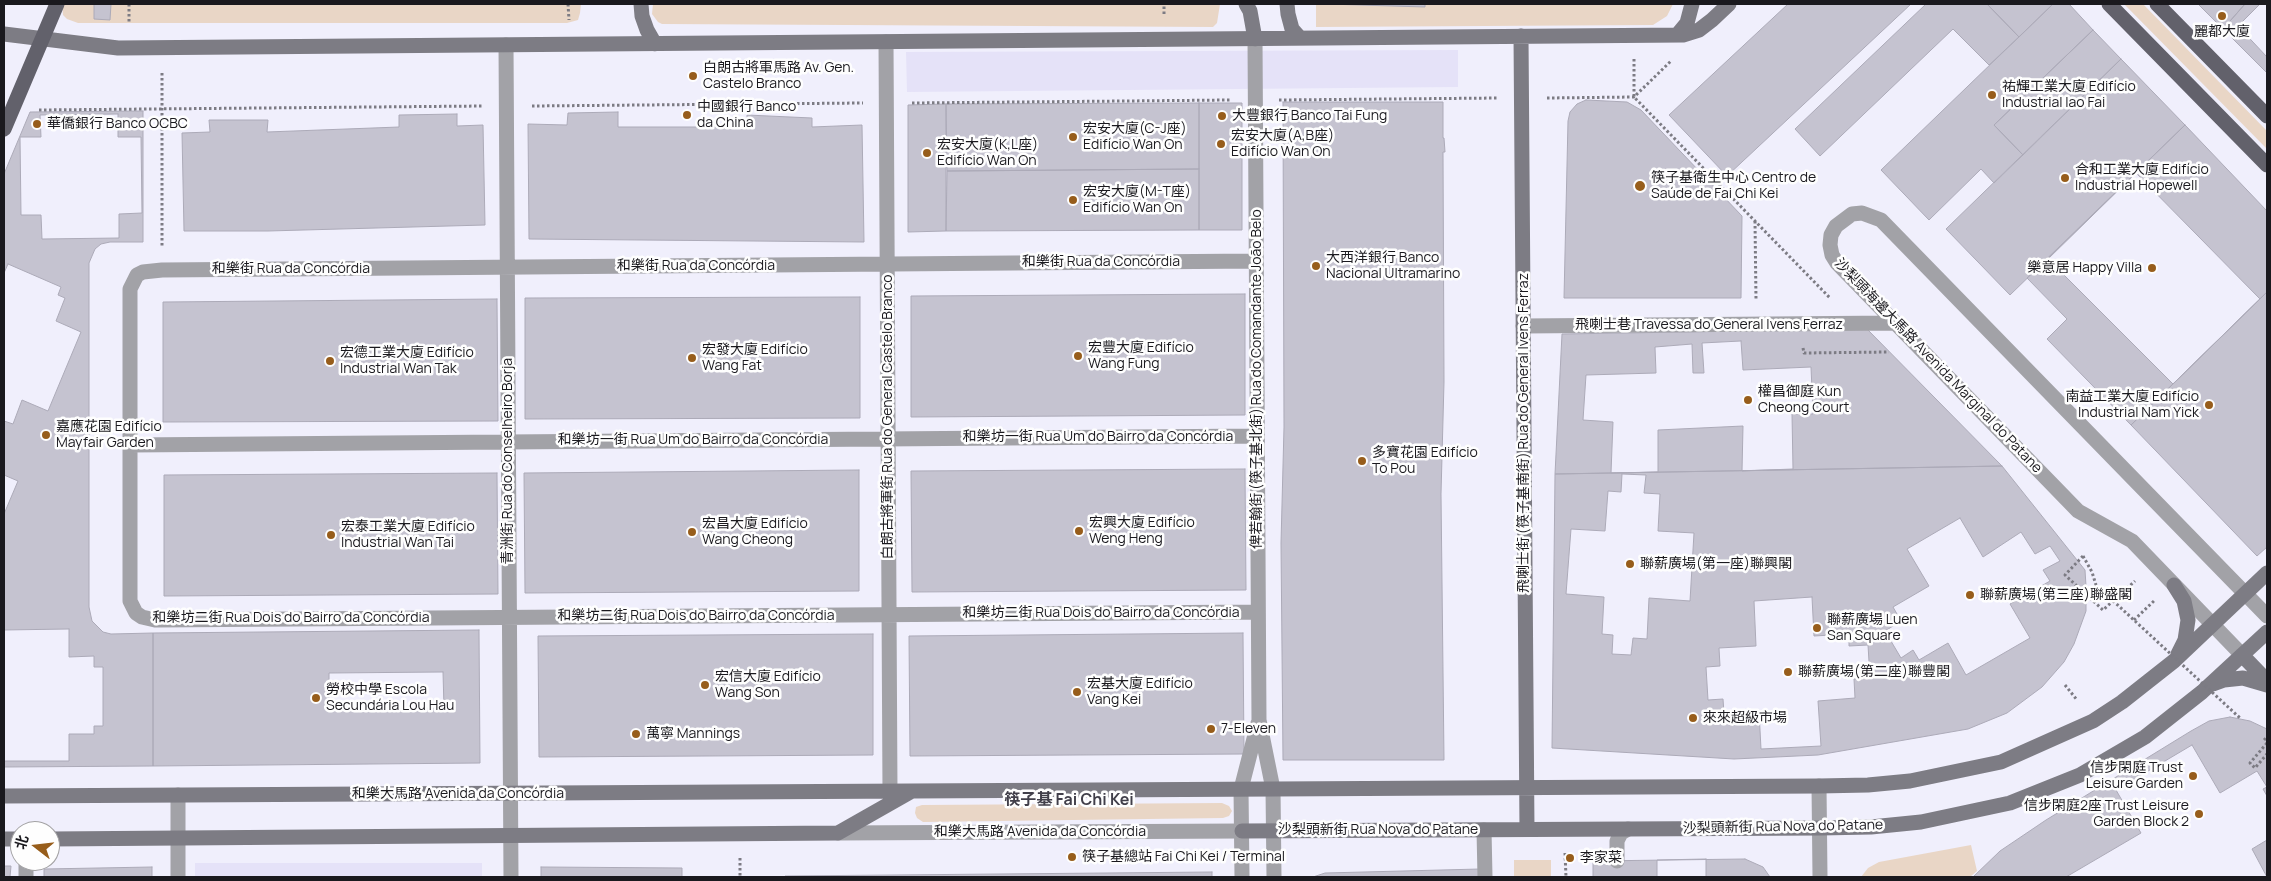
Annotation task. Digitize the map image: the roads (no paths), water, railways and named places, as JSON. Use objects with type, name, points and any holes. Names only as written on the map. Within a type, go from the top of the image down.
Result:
[{"type":"main road","points":[[4,129],[57,4]]},
{"type":"main road","points":[[2108,4],[2267,165]]},
{"type":"main road","points":[[2157,4],[2267,116]]},
{"type":"street","points":[[642,4],[642,16],[647,30],[656,44]]},
{"type":"street","points":[[1246,4],[1250,11],[1255,39]]},
{"type":"street","points":[[1287,4],[1292,29],[1300,38]]},
{"type":"street","points":[[1677,35],[1687,23],[1692,4]]},
{"type":"street","points":[[4,34],[118,48],[1634,36],[1684,35],[1699,30],[1729,4]]},
{"type":"street","name":"飛喇士街 (筷子基南街) Rua do General Ivens Ferraz","points":[[1521,36],[1527,830]]},
{"type":"street","name":"俾若翰街 (筷子基北街) Rua do Comandante João Belo","points":[[1255,39],[1259,720]]},
{"type":"street","name":"白朗古將軍街 Rua do General Castelo Branco","points":[[886,42],[890,791]]},
{"type":"street","name":"青洲街 Rua do Conselheiro Borja","points":[[506,45],[511,877]]},
{"type":"street","name":"沙梨頭海邊大馬路 Avenida Marginal do Patane","points":[[2267,616],[1881,220],[1862,213],[1852,214],[1836,226],[1831,235],[1832,255],[1837,263],[2078,511],[2132,541],[2267,681]]},
{"type":"street","name":"和樂街 Rua da Concórdia","points":[[130,445],[130,289],[137,276],[143,272],[162,270],[1256,261]]},
{"type":"street","name":"飛喇士巷 Travessa do General Ivens Ferraz","points":[[1523,326],[1895,323]]},
{"type":"street","name":"和樂坊一街 Rua Um do Bairro da Concórdia","points":[[130,445],[1257,436]]},
{"type":"street","name":"和樂坊二街 Rua Dois do Bairro da Concórdia","points":[[130,445],[130,601],[136,613],[142,617],[154,620],[1258,612]]},
{"type":"street","points":[[1241,789],[1819,786],[1910,782],[2001,762],[2093,721],[2122,702],[2174,661],[2267,573]]},
{"type":"street","points":[[2174,585],[2184,601],[2188,620],[2185,640],[2174,661]]},
{"type":"street","name":"沙梨頭新街 Rua Nova do Patane","points":[[1242,831],[1820,828],[1871,827],[1920,822],[2010,804],[2080,775],[2145,737],[2206,689],[2267,632]]},
{"type":"street","points":[[2206,689],[2214,684],[2233,678],[2253,679],[2267,685]]},
{"type":"street","points":[[1242,877],[1241,789],[1259,720]]},
{"type":"street","points":[[1259,720],[1273,789],[1274,877]]},
{"type":"street","points":[[1819,786],[1820,877]]},
{"type":"street","name":"和樂大馬路 Avenida da Concórdia","points":[[4,796],[1241,789]]},
{"type":"street","name":"和樂大馬路 Avenida da Concórdia","points":[[838,834],[913,791]]},
{"type":"street","points":[[178,795],[178,877]]},
{"type":"street","points":[[1601,829],[1611,834],[1617,841]]},
{"type":"street","points":[[1618,861],[1617,841],[1621,833],[1628,829]]},
{"type":"street","points":[[1484,830],[1485,877]]},
{"type":"street","name":"和樂大馬路 Avenida da Concórdia","points":[[60,838],[1242,831]]},
{"type":"place","name":"麗都大廈","points":[[2222,16]]},
{"type":"place","name":"白朗古將軍馬路 Av. Gen. Castelo Branco","points":[[693,76]]},
{"type":"place","name":"祐輝工業大廈 Edifício Industrial Iao Fai","points":[[1992,95]]},
{"type":"place","name":"中國銀行 Banco da China","points":[[687,115]]},
{"type":"place","name":"大豐銀行 Banco Tai Fung","points":[[1222,116]]},
{"type":"place","name":"華僑銀行 Banco OCBC","points":[[37,124]]},
{"type":"place","name":"宏安大廈(C-J座) Edifício Wan On","points":[[1073,137]]},
{"type":"place","name":"宏安大廈(A,B座) Edifício Wan On","points":[[1221,144]]},
{"type":"place","name":"宏安大廈(K,L座) Edifício Wan On","points":[[927,153]]},
{"type":"place","name":"合和工業大廈 Edifício Industrial Hopewell","points":[[2065,178]]},
{"type":"place","name":"筷子基衛生中心 Centro de Saúde de Fai Chi Kei","points":[[1640,186]]},
{"type":"place","name":"宏安大廈(M-T座) Edifício Wan On","points":[[1073,200]]},
{"type":"place","name":"大西洋銀行 Banco Nacional Ultramarino","points":[[1316,266]]},
{"type":"place","name":"樂意居 Happy Villa","points":[[2152,268]]},
{"type":"place","name":"宏豐大廈 Edifício Wang Fung","points":[[1078,356]]},
{"type":"place","name":"宏發大廈 Edifício Wang Fat","points":[[692,358]]},
{"type":"place","name":"宏德工業大廈 Edifício Industrial Wan Tak","points":[[330,361]]},
{"type":"place","name":"權昌御庭 Kun Cheong Court","points":[[1748,400]]},
{"type":"place","name":"南益工業大廈 Edifício Industrial Nam Yick","points":[[2209,405]]},
{"type":"place","name":"嘉應花園 Edifício Mayfair Garden","points":[[46,435]]},
{"type":"place","name":"多寶花園 Edifício To Pou","points":[[1362,461]]},
{"type":"place","name":"宏興大廈 Edifício Weng Heng","points":[[1079,531]]},
{"type":"place","name":"宏昌大廈 Edifício Wang Cheong","points":[[692,532]]},
{"type":"place","name":"宏泰工業大廈 Edifício Industrial Wan Tai","points":[[331,535]]},
{"type":"place","name":"聯薪廣場(第一座)聯興閣","points":[[1630,564]]},
{"type":"place","name":"聯薪廣場(第三座)聯盛閣","points":[[1970,595]]},
{"type":"place","name":"聯薪廣場 Luen San Square","points":[[1817,628]]},
{"type":"place","name":"聯薪廣場(第二座)聯豐閣","points":[[1788,672]]},
{"type":"place","name":"宏信大廈 Edifício Wang Son","points":[[705,685]]},
{"type":"place","name":"宏基大廈 Edifício Vang Kei","points":[[1077,692]]},
{"type":"place","name":"勞校中學 Escola Secundária Lou Hau","points":[[316,698]]},
{"type":"place","name":"來來超級市場","points":[[1693,718]]},
{"type":"place","name":"7-Eleven","points":[[1211,729]]},
{"type":"place","name":"萬寧 Mannings","points":[[636,734]]},
{"type":"place","name":"信步閑庭 Trust Leisure Garden","points":[[2193,776]]},
{"type":"place","name":"信步閑庭2座 Trust Leisure Garden Block 2","points":[[2199,814]]},
{"type":"place","name":"筷子基總站 Fai Chi Kei / Terminal","points":[[1072,857]]},
{"type":"place","name":"李家菜","points":[[1570,858]]},
{"type":"district","name":"筷子基 Fai Chi Kei","points":[[1069,801]]}]
